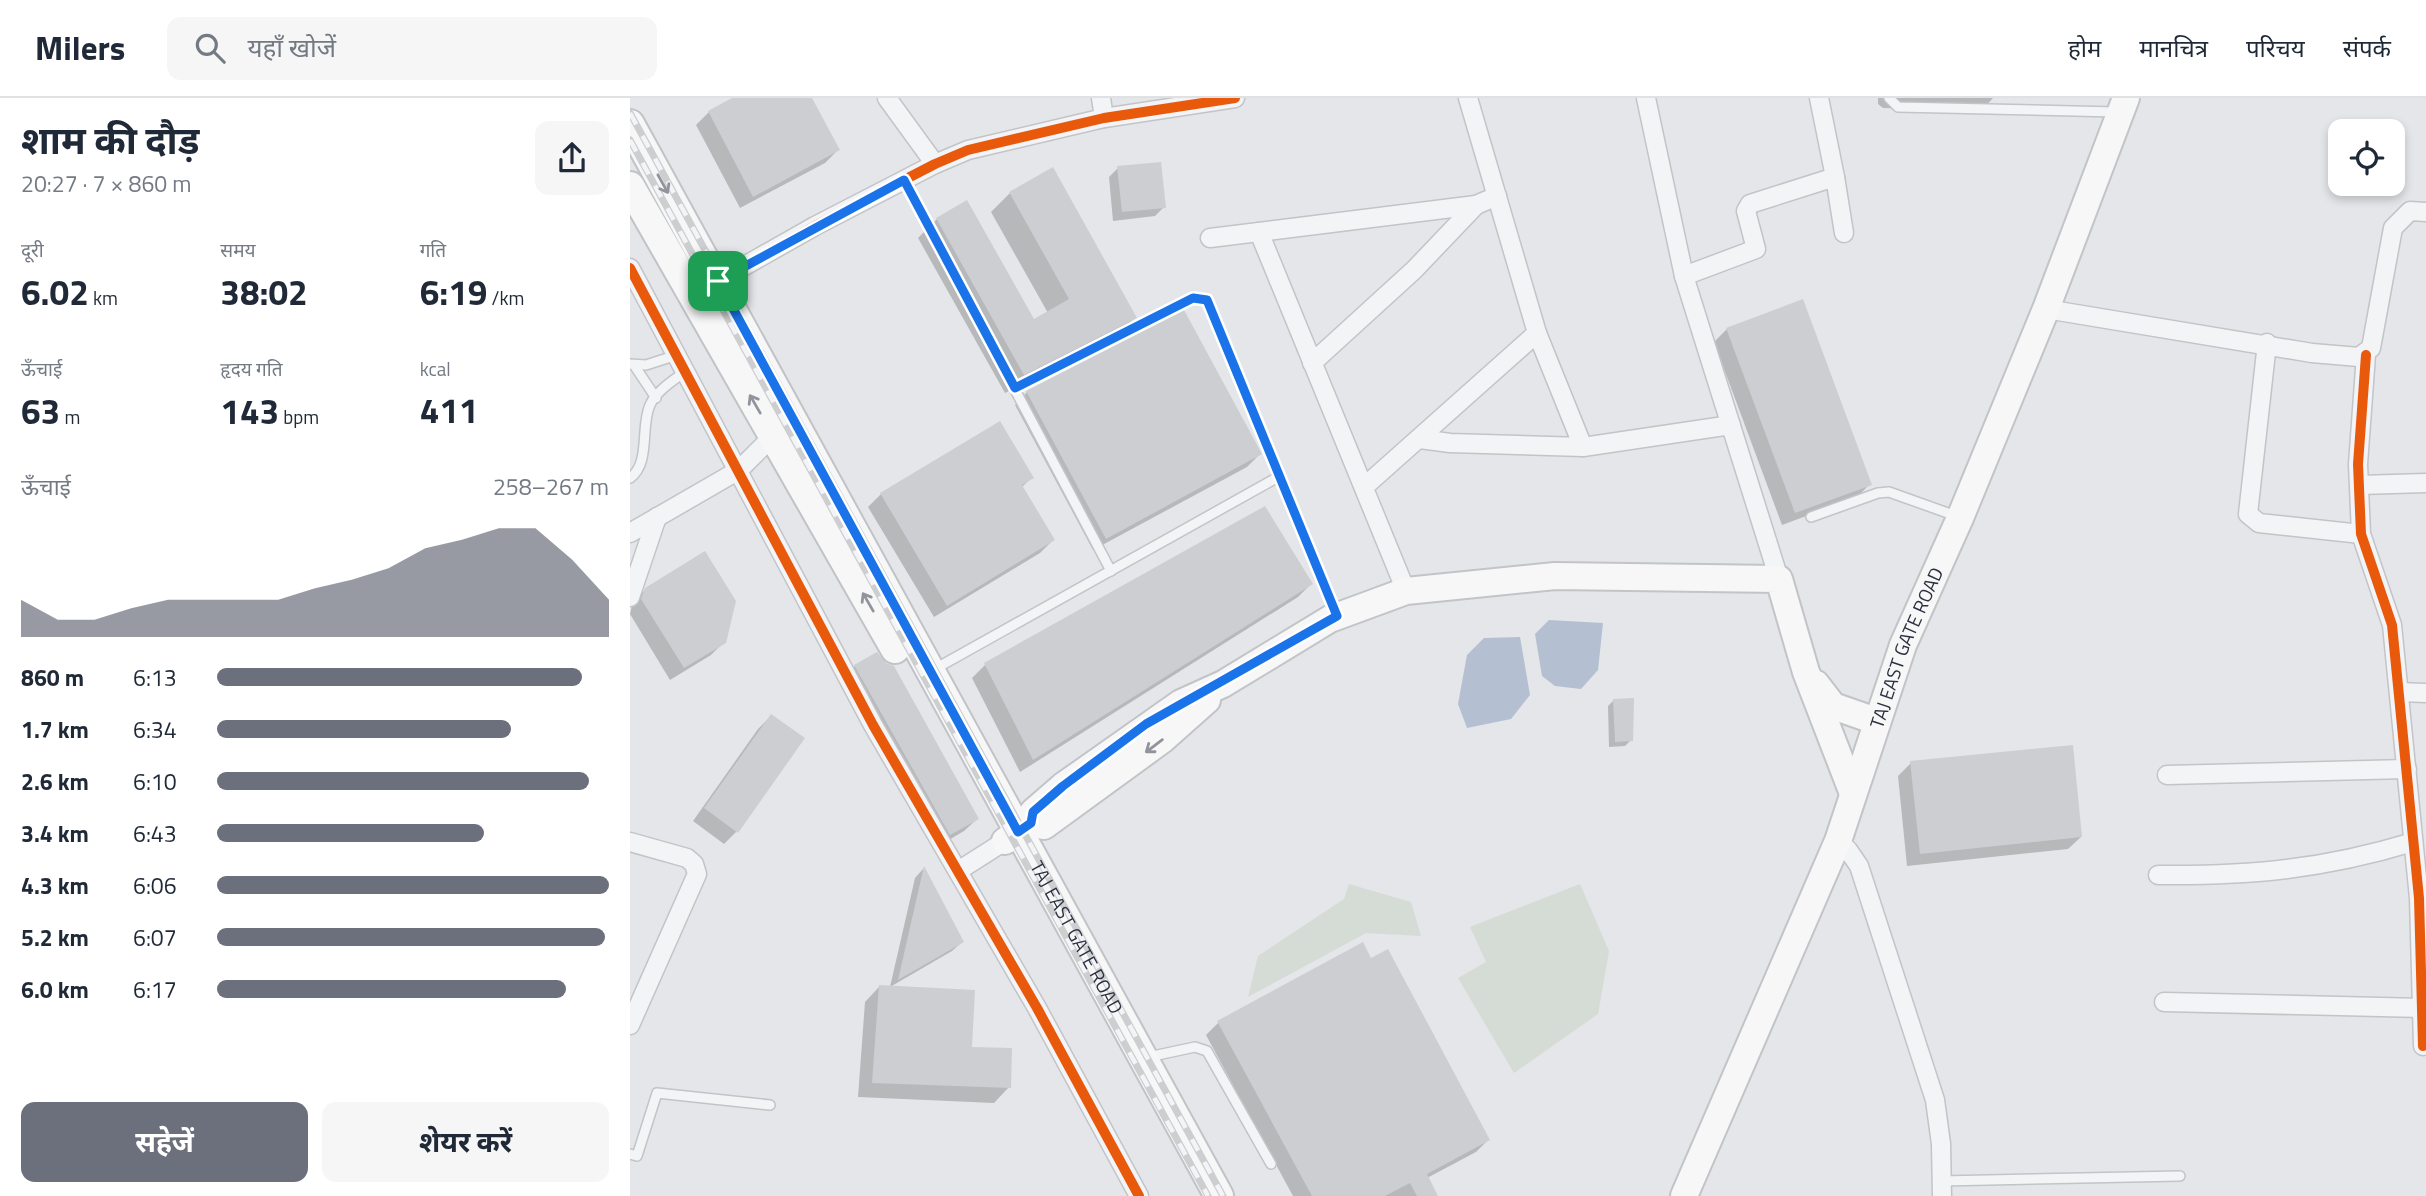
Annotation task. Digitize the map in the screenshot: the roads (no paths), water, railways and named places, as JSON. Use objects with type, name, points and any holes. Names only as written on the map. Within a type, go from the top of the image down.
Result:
[{"type":"main road","name":"TAJ EAST GATE ROAD","points":[[1684,1196],[1838,841],[1852,791],[1903,645],[1960,517],[2046,309],[2124,105]]},
{"type":"main road","name":"TAJ EAST GATE ROAD","points":[[630,124],[1219,1196]]},
{"type":"main road","points":[[630,186],[774,436],[1018,832],[1200,1196]]},
{"type":"main road","points":[[1018,832],[1033,812],[1063,786],[1128,738],[1181,703],[1223,684],[1273,651],[1337,616],[1406,590],[1555,576],[1779,579],[1806,672],[1852,791]]},
{"type":"main road","points":[[1806,672],[1833,706],[1876,721]]},
{"type":"street","points":[[887,98],[935,164]]},
{"type":"street","points":[[1101,98],[1104,118]]},
{"type":"street","points":[[718,281],[935,164],[992,144],[1104,118],[1235,98]]},
{"type":"street","points":[[1468,98],[1537,333],[1583,447]]},
{"type":"street","points":[[1646,98],[1684,276],[1779,579]]},
{"type":"street","points":[[1819,98],[1844,233]]},
{"type":"street","points":[[1684,276],[1756,249],[1746,211],[1750,204],[1835,177]]},
{"type":"street","points":[[1210,238],[1476,205],[1497,196]]},
{"type":"street","points":[[1312,363],[1414,270],[1476,205]]},
{"type":"street","points":[[2423,1046],[2413,842],[2417,791],[2407,769],[2392,625],[2361,534],[2358,464],[2366,355],[2374,337],[2393,228],[2410,211],[2426,212]]},
{"type":"street","points":[[1258,232],[1406,590]]},
{"type":"street","points":[[630,268],[873,725],[1037,1008],[1139,1196]]},
{"type":"street","points":[[2046,309],[2267,343],[2312,353],[2352,357],[2366,355]]},
{"type":"street","points":[[1364,487],[1537,333]]},
{"type":"street","points":[[2267,343],[2248,514],[2259,523],[2361,534]]},
{"type":"street","points":[[1420,439],[1450,443],[1583,447],[1731,425]]},
{"type":"street","points":[[630,533],[738,470],[774,436]]},
{"type":"street","points":[[2360,485],[2426,483]]},
{"type":"street","points":[[630,597],[657,517]]},
{"type":"street","points":[[2399,692],[2426,693]]},
{"type":"street","points":[[2167,775],[2407,769]]},
{"type":"street","points":[[958,871],[1018,832]]},
{"type":"street","points":[[1838,841],[1848,850],[1858,866],[1935,1100],[1942,1189]]},
{"type":"street","points":[[630,842],[687,858],[694,864],[696,874],[630,1025]]},
{"type":"street","points":[[2158,875],[2227,874],[2318,867],[2413,842]]},
{"type":"street","points":[[2164,1002],[2423,1008]]},
{"type":"lane","points":[[1889,98],[1898,107],[2124,105]]},
{"type":"lane","points":[[904,180],[1111,570]]},
{"type":"lane","points":[[1015,388],[1193,298],[1202,297],[1210,307],[1337,616]]},
{"type":"lane","points":[[632,364],[681,363]]},
{"type":"lane","points":[[630,478],[636,474],[642,458],[650,404],[681,363]]},
{"type":"lane","points":[[632,364],[656,398]]},
{"type":"lane","points":[[929,672],[1280,476]]},
{"type":"lane","points":[[1811,517],[1878,493],[1889,492],[1960,517]]},
{"type":"lane","points":[[1143,1058],[1195,1047],[1207,1051],[1271,1164]]},
{"type":"lane","points":[[630,1154],[638,1156],[657,1093],[770,1105]]},
{"type":"lane","points":[[1942,1189],[2180,1175]]},
{"type":"water","points":[[1549,620],[1603,623],[1598,670],[1581,689],[1555,686],[1542,676],[1535,634]]},
{"type":"water","points":[[1520,637],[1530,695],[1511,719],[1467,728],[1458,704],[1467,655],[1484,638]]},
{"type":"railway","points":[[630,113],[1223,1196]]},
{"type":"railway","points":[[630,140],[1208,1196]]}]
